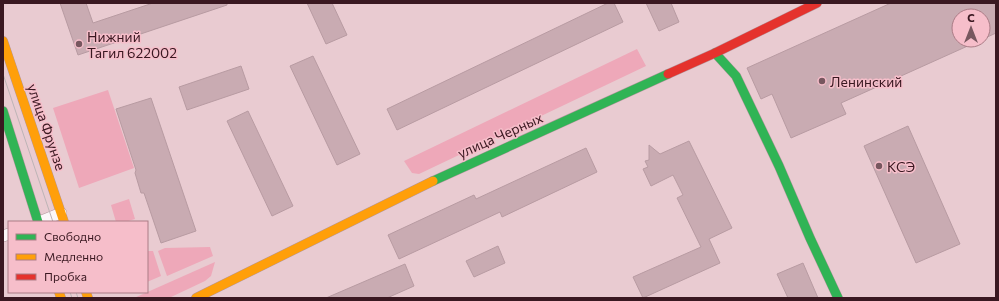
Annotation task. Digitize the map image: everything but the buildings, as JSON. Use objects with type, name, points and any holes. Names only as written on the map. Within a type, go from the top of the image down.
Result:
[{"type":"street","name":"улица Черных","points":[[196,298],[350,221],[471,163],[715,54],[817,3]]},
{"type":"street","name":"улица Фрунзе","points":[[3,41],[63,217]]},
{"type":"street","points":[[715,54],[736,76],[779,166],[838,298]]},
{"type":"street","points":[[3,111],[39,221]]},
{"type":"street","points":[[44,221],[63,217]]},
{"type":"shaded area","points":[[637,49],[646,66],[419,174],[412,173],[404,161]]},
{"type":"shaded area","points":[[108,90],[134,168],[79,188],[53,108]]},
{"type":"shaded area","points":[[129,199],[135,219],[128,221],[116,221],[111,205]]},
{"type":"shaded area","points":[[210,247],[213,256],[167,276],[158,251],[165,248]]},
{"type":"shaded area","points":[[148,251],[153,251],[161,276],[148,282]]},
{"type":"shaded area","points":[[215,262],[211,276],[205,281],[169,298],[134,298]]},
{"type":"tram line","points":[[3,74],[53,221]]},
{"type":"tram line","points":[[70,293],[72,298]]},
{"type":"tram line","points":[[76,293],[78,298]]},
{"type":"traffic: fast","points":[[715,53],[736,76],[779,166],[838,298]]},
{"type":"traffic: fast","points":[[433,181],[668,74]]},
{"type":"traffic: fast","points":[[3,111],[38,221]]},
{"type":"traffic: slow","points":[[3,41],[64,221]]},
{"type":"traffic: slow","points":[[196,298],[433,181]]},
{"type":"traffic: slow","points":[[59,293],[61,298]]},
{"type":"traffic: slow","points":[[86,293],[88,298]]},
{"type":"traffic: jam","points":[[668,74],[715,53],[817,3]]},
{"type":"place","name":"Нижний Тагил 622002","points":[[79,44]]},
{"type":"place","name":"Ленинский","points":[[822,81]]},
{"type":"place","name":"КСЭ","points":[[879,166]]}]
